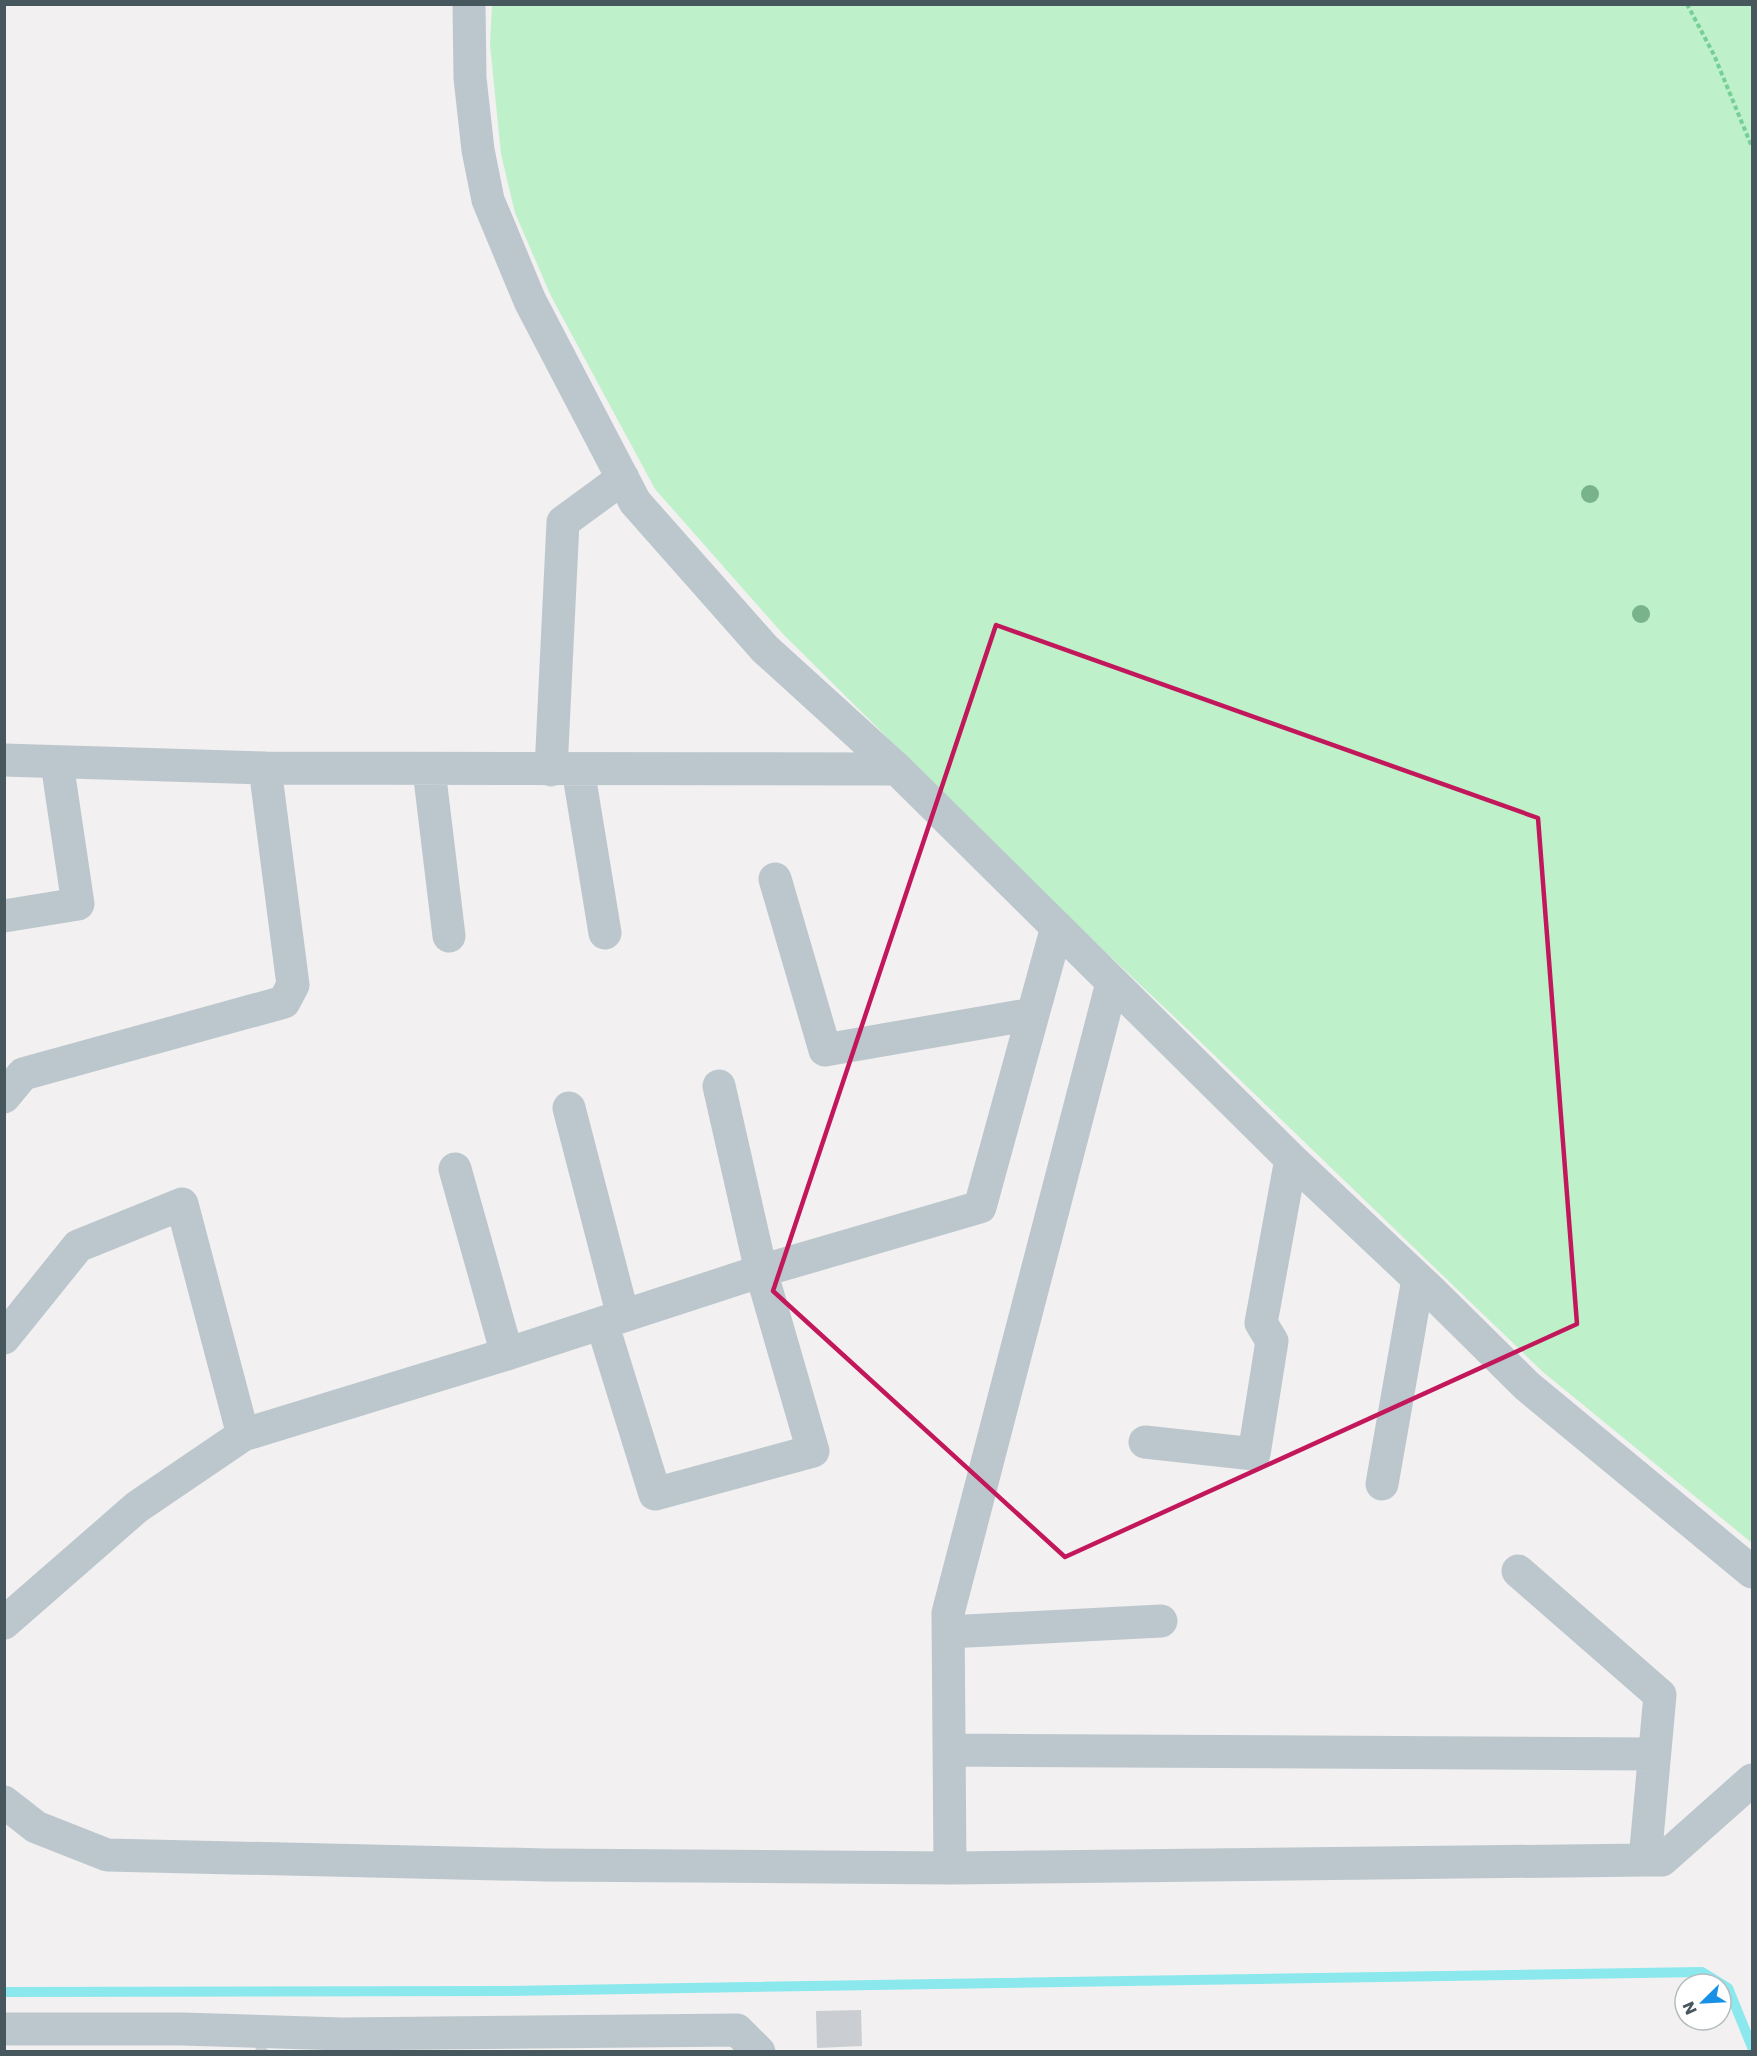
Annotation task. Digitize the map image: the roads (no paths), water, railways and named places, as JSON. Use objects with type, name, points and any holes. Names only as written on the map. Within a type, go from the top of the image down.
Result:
[{"type":"street","points":[[469,4],[470,78],[478,150],[488,200],[530,300],[635,502],[765,649],[897,769],[1291,1160],[1418,1279],[1527,1386],[1752,1572]]},
{"type":"street","points":[[605,933],[565,769],[563,522],[623,478]]},
{"type":"street","points":[[4,760],[265,768],[429,770],[897,769]]},
{"type":"street","points":[[4,916],[78,904],[57,763]]},
{"type":"street","points":[[4,1097],[23,1074],[284,1002],[293,986],[265,768]]},
{"type":"street","points":[[429,770],[449,936]]},
{"type":"street","points":[[774,879],[825,1050],[1033,1014]]},
{"type":"street","points":[[4,1623],[137,1507],[243,1435],[507,1354],[761,1271],[980,1207],[1057,927]]},
{"type":"street","points":[[950,1868],[948,1613],[1112,983]]},
{"type":"street","points":[[569,1108],[612,1319],[655,1494],[813,1451],[761,1271],[719,1086]]},
{"type":"street","points":[[1145,1442],[1254,1454],[1272,1341],[1261,1323],[1291,1160]]},
{"type":"street","points":[[455,1169],[507,1354]]},
{"type":"street","points":[[4,1338],[78,1246],[182,1204],[243,1435]]},
{"type":"street","points":[[1382,1484],[1418,1279]]},
{"type":"street","points":[[1518,1571],[1660,1695],[1645,1860]]},
{"type":"street","points":[[948,1632],[1161,1622]]},
{"type":"street","points":[[949,1750],[1654,1754]]},
{"type":"street","points":[[4,1802],[36,1827],[106,1855],[547,1865],[950,1868],[1662,1860],[1752,1780]]},
{"type":"street","points":[[4,2029],[182,2029],[335,2043],[547,2042],[737,2030],[759,2052]]},
{"type":"waterway","points":[[4,1992],[501,1991],[1702,1972],[1728,1988],[1752,2047]]}]
